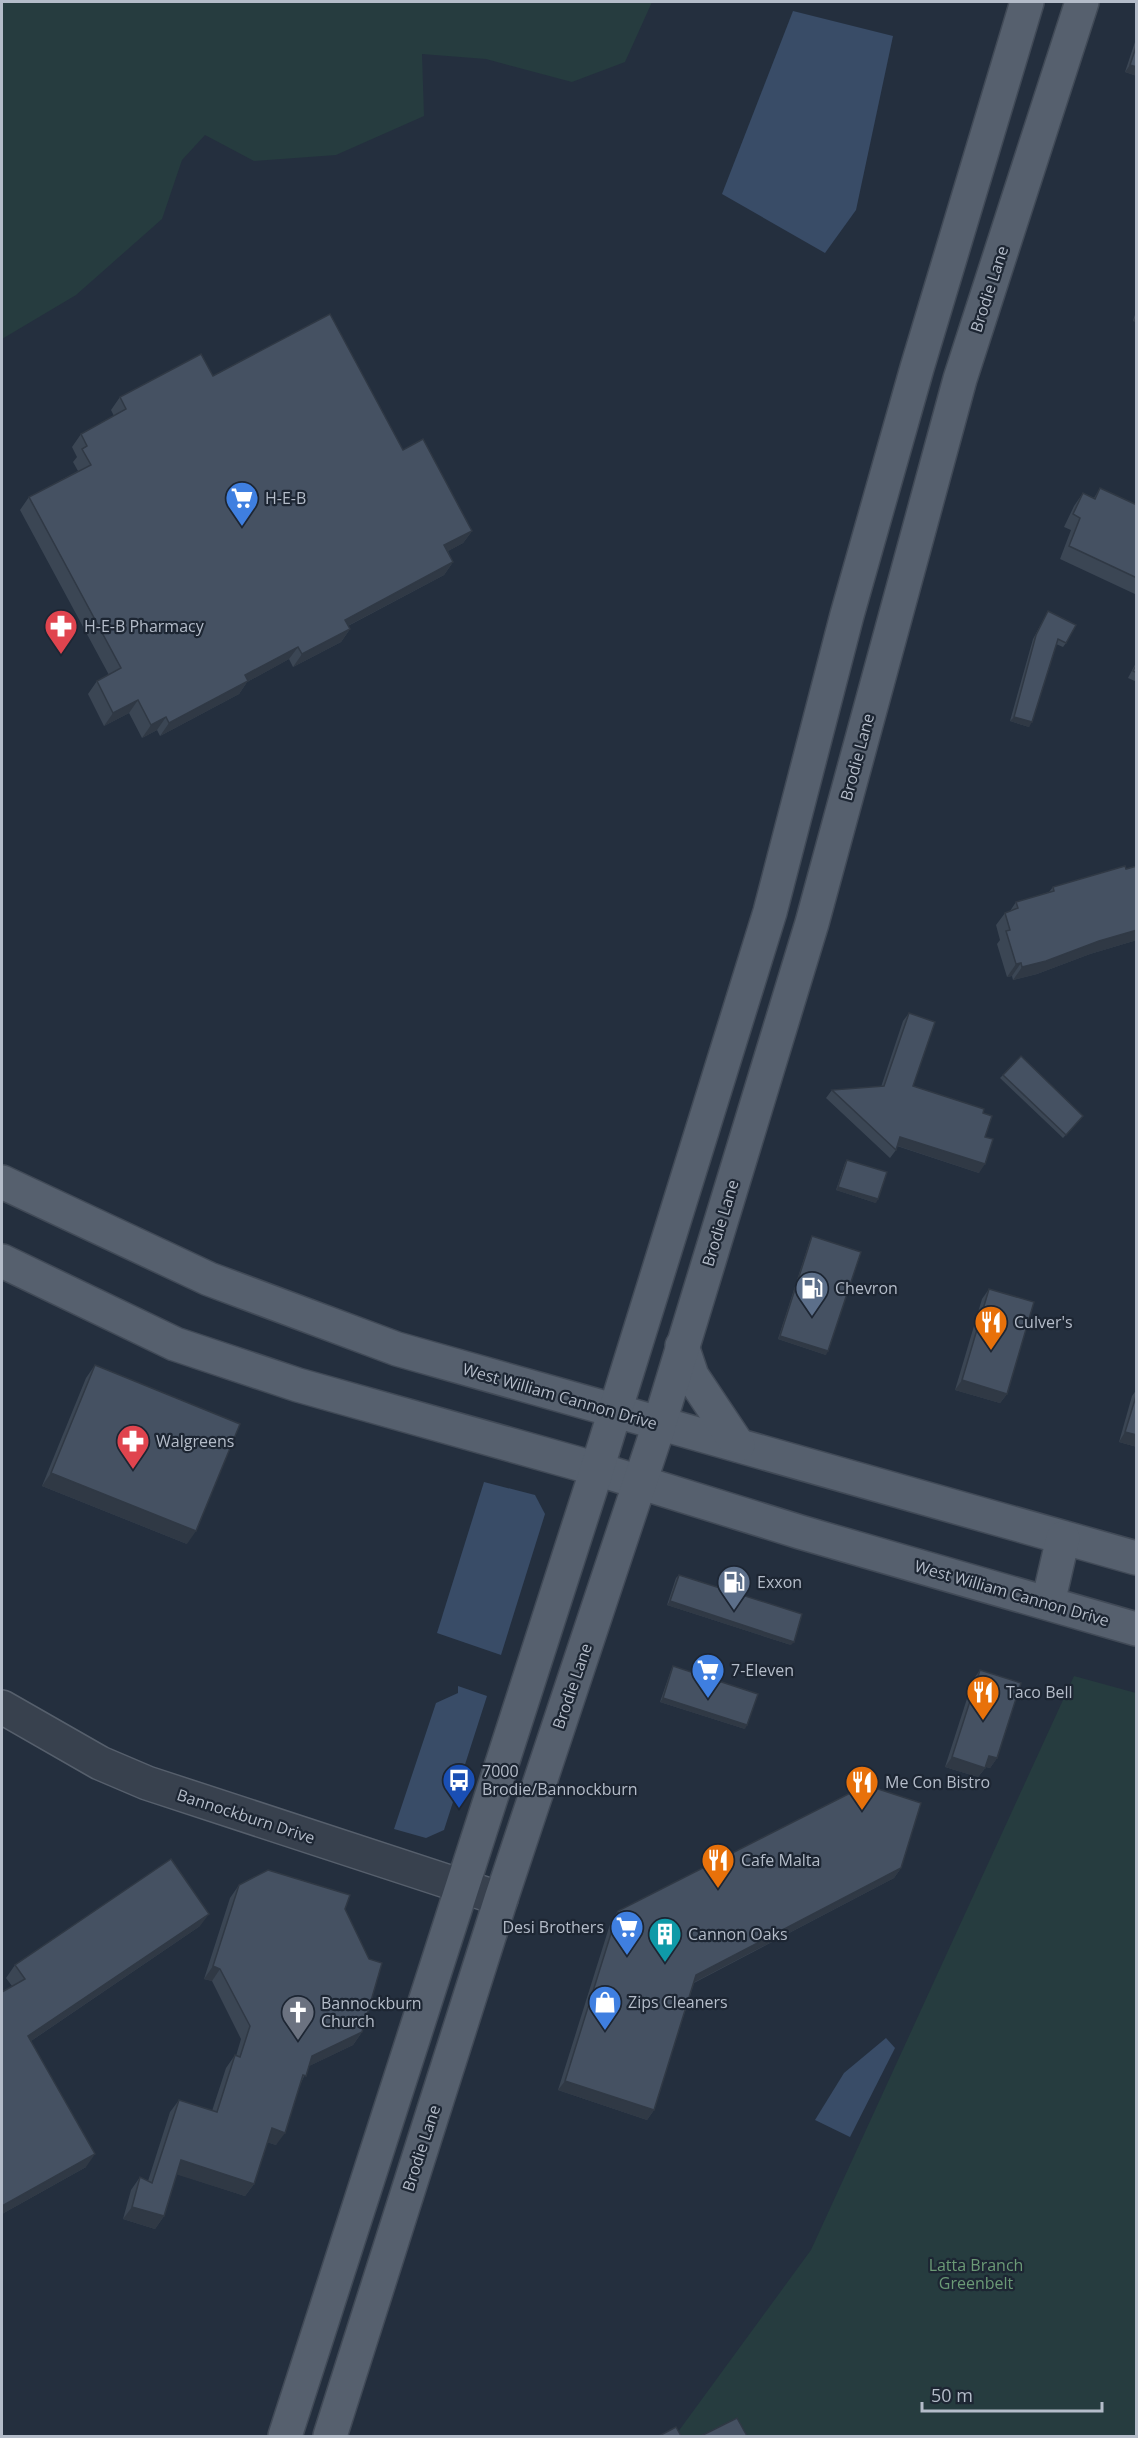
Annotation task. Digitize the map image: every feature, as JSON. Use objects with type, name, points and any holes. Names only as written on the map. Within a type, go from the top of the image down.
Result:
[{"type":"main road","points":[[285,2436],[597,1469],[770,912],[847,615],[917,368],[1027,2]]},
{"type":"main road","name":"Brodie Lane","points":[[330,2436],[501,1899],[659,1425],[812,923],[960,379],[1082,2]]},
{"type":"main road","points":[[917,368],[960,379]]},
{"type":"main road","name":"West William Cannon Drive","points":[[2,1182],[209,1279],[397,1349],[659,1425],[738,1445],[1137,1558]]},
{"type":"main road","name":"West William Cannon Drive","points":[[2,1262],[175,1344],[298,1385],[597,1469],[1137,1629]]},
{"type":"main road","points":[[682,1346],[692,1376],[738,1445]]},
{"type":"main road","points":[[1048,1603],[1063,1538]]},
{"type":"street","name":"Bannockburn Drive","points":[[2,1707],[100,1762],[147,1783],[501,1899]]},
{"type":"green space","points":[[2,2],[652,2],[625,62],[572,82],[486,59],[422,54],[424,116],[336,155],[254,161],[205,135],[182,160],[162,219],[76,295],[2,339]]},
{"type":"green space","name":"Latta Branch Greenbelt","points":[[1074,1676],[1136,1693],[1136,2436],[675,2436],[811,2250]]},
{"type":"water","points":[[793,11],[893,36],[856,210],[825,253],[722,194]]},
{"type":"water","points":[[484,1482],[535,1495],[545,1514],[501,1655],[437,1633]]},
{"type":"water","points":[[458,1686],[487,1696],[444,1830],[426,1838],[394,1829],[436,1703],[458,1693]]},
{"type":"water","points":[[886,2038],[895,2048],[850,2137],[815,2120],[844,2073]]},
{"type":"building","points":[[1137,44],[1137,67],[1130,65]]},
{"type":"building","name":"H-E-B","points":[[330,314],[403,450],[423,439],[472,531],[444,545],[453,562],[345,620],[350,629],[302,654],[298,647],[245,675],[248,681],[169,723],[166,717],[151,725],[138,700],[113,713],[97,681],[121,668],[29,497],[91,465],[82,449],[87,446],[81,434],[126,409],[120,397],[201,354],[213,376]]},
{"type":"building","points":[[1100,488],[1137,505],[1137,578],[1069,546],[1080,518],[1073,514],[1083,493],[1095,499]]},
{"type":"building","points":[[1048,611],[1076,625],[1066,643],[1058,639],[1032,722],[1014,717],[1036,635]]},
{"type":"building","points":[[1125,866],[1126,869],[1137,866],[1137,930],[1099,941],[1046,961],[1022,967],[1021,963],[1016,964],[1006,931],[1010,930],[1005,913],[1018,908],[1016,902],[1054,891],[1053,887]]},
{"type":"building","points":[[909,1013],[935,1022],[913,1086],[984,1109],[983,1113],[992,1116],[985,1137],[993,1139],[985,1164],[900,1137],[896,1150],[832,1090],[884,1086]]},
{"type":"building","points":[[1021,1056],[1083,1116],[1066,1135],[1003,1075]]},
{"type":"building","points":[[847,1160],[887,1172],[878,1199],[838,1187]]},
{"type":"building","name":"Chevron","points":[[812,1236],[861,1252],[828,1351],[780,1336]]},
{"type":"building","name":"Culver's","points":[[989,1289],[1034,1302],[1007,1394],[962,1380]]},
{"type":"building","name":"Walgreens","points":[[95,1365],[240,1424],[196,1531],[51,1473]]},
{"type":"building","points":[[1137,1393],[1137,1435],[1125,1432]]},
{"type":"building","name":"Exxon","points":[[679,1575],[802,1614],[794,1642],[670,1601]]},
{"type":"building","name":"7-Eleven","points":[[673,1666],[758,1694],[747,1725],[663,1698]]},
{"type":"building","name":"Taco Bell","points":[[980,1670],[1021,1683],[997,1758],[989,1756],[985,1768],[952,1757]]},
{"type":"building","name":"Cannon Oaks","points":[[866,1785],[921,1803],[901,1868],[696,1975],[654,2110],[565,2081],[618,1911]]},
{"type":"building","points":[[171,1859],[209,1914],[28,2036],[95,2154],[2,2206],[2,1992],[25,1979],[15,1965]]},
{"type":"building","name":"Bannockburn Church","points":[[268,1870],[350,1895],[345,1909],[369,1959],[382,1963],[362,2032],[312,2056],[306,2076],[303,2075],[285,2133],[272,2128],[254,2184],[181,2160],[164,2216],[132,2207],[140,2177],[152,2183],[179,2100],[217,2112],[235,2055],[240,2057],[250,2026],[220,1969],[213,1966],[239,1885]]},
{"type":"building","points":[[737,2418],[747,2436],[701,2436]]},
{"type":"building","points":[[676,2427],[681,2436],[659,2436]]},
{"type":"place","name":"H-E-B","points":[[242,527]]},
{"type":"place","name":"H-E-B Pharmacy","points":[[61,655]]},
{"type":"place","name":"Chevron","points":[[812,1317]]},
{"type":"place","name":"Culver's","points":[[991,1351]]},
{"type":"place","name":"Walgreens","points":[[133,1470]]},
{"type":"place","name":"Exxon","points":[[734,1611]]},
{"type":"place","name":"7-Eleven","points":[[708,1699]]},
{"type":"place","name":"Taco Bell","points":[[983,1721]]},
{"type":"place","name":"7000 Brodie/Bannockburn","points":[[459,1809]]},
{"type":"place","name":"Me Con Bistro","points":[[862,1811]]},
{"type":"place","name":"Cafe Malta","points":[[718,1889]]},
{"type":"place","name":"Desi Brothers","points":[[627,1956]]},
{"type":"place","name":"Cannon Oaks","points":[[665,1963]]},
{"type":"place","name":"Zips Cleaners","points":[[605,2031]]},
{"type":"place","name":"Bannockburn Church","points":[[298,2041]]}]
